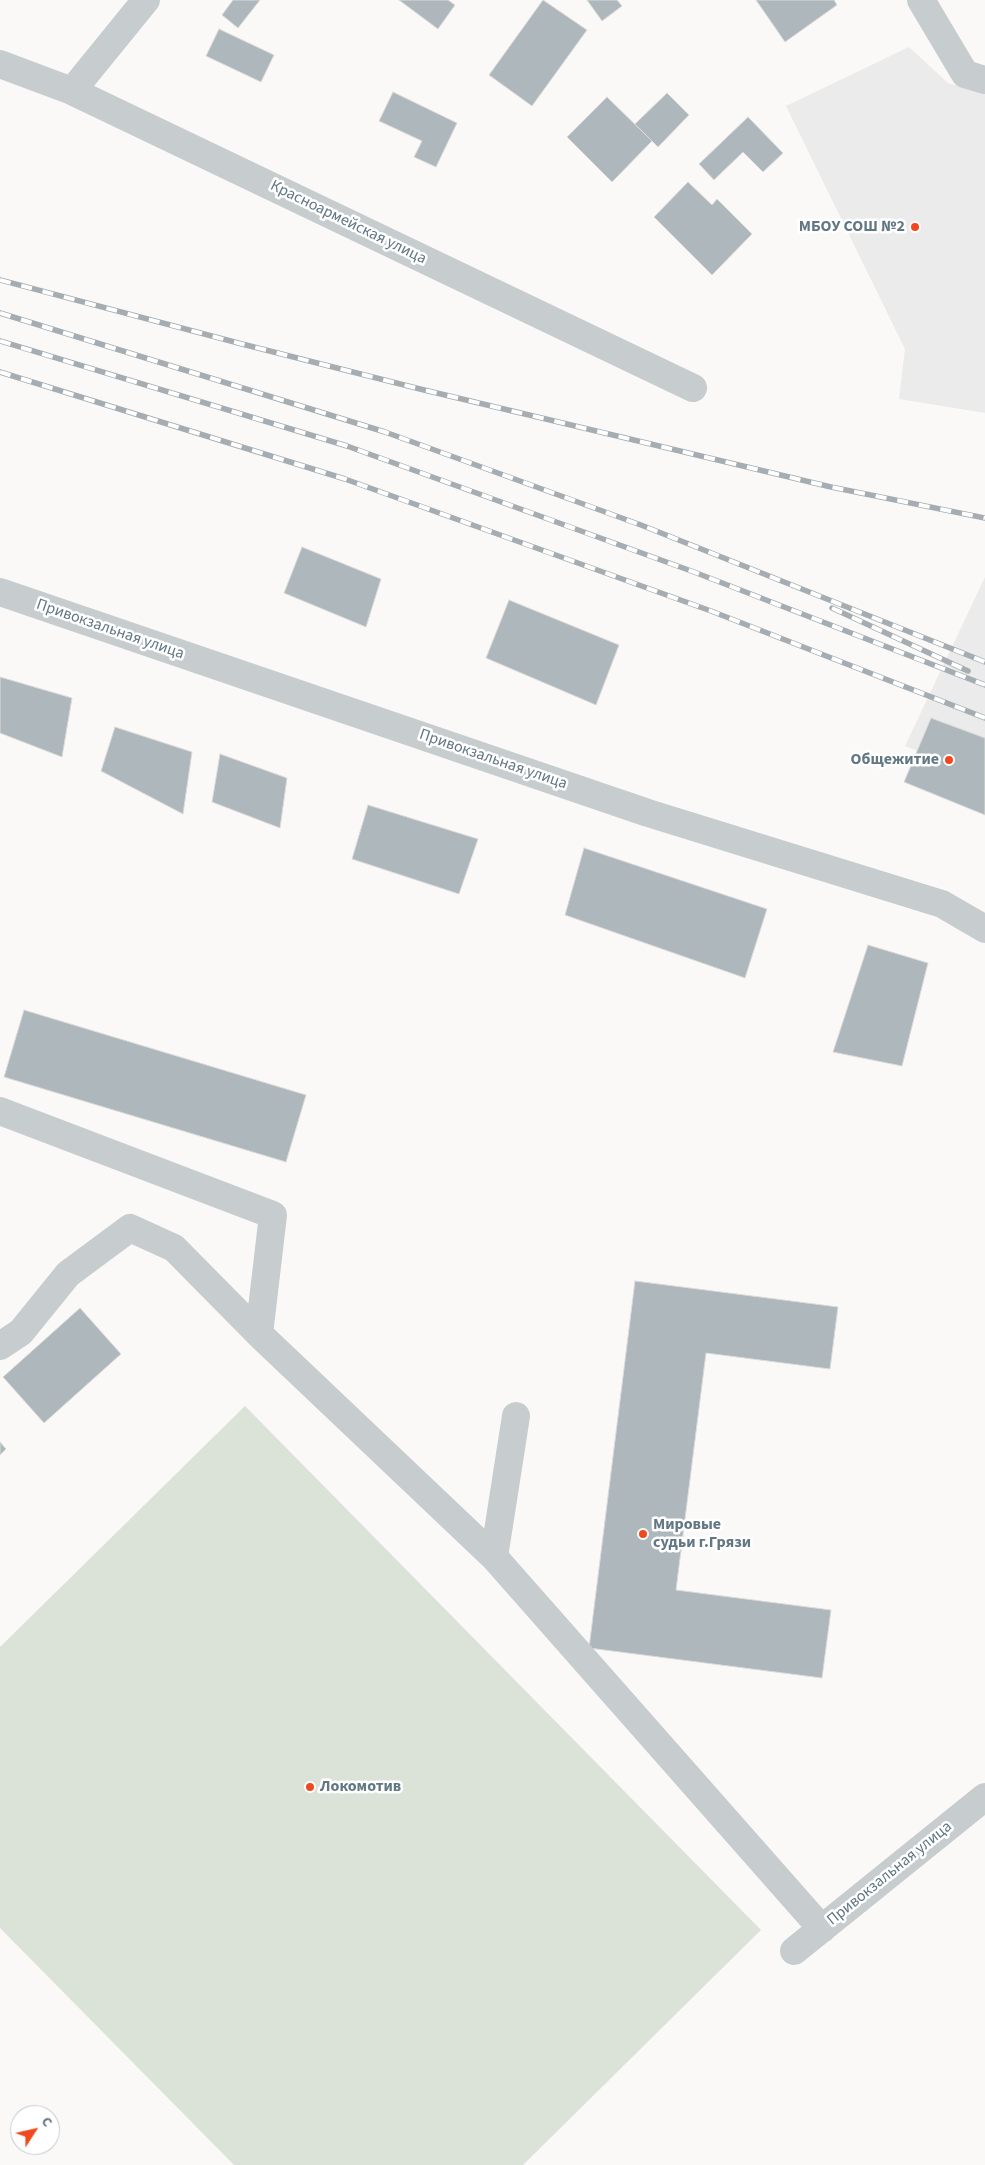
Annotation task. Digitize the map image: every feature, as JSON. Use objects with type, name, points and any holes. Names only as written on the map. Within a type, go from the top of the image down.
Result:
[{"type":"street","points":[[72,91],[146,0]]},
{"type":"street","points":[[922,0],[965,74],[985,80]]},
{"type":"street","name":"Красноармейская улица","points":[[0,64],[72,91],[693,388]]},
{"type":"street","name":"Привокзальная улица","points":[[0,592],[648,813],[942,904],[985,929]]},
{"type":"street","points":[[0,1110],[273,1215],[259,1334]]},
{"type":"street","points":[[0,1346],[21,1332],[68,1274],[130,1228],[174,1248],[259,1334],[494,1557],[822,1929]]},
{"type":"street","points":[[494,1557],[516,1416]]},
{"type":"street","name":"Привокзальная улица","points":[[794,1951],[985,1797]]},
{"type":"shaded area","name":"МБОУ СОШ №2","points":[[909,47],[948,83],[985,94],[985,413],[899,399],[905,349],[786,106]]},
{"type":"shaded area","points":[[985,577],[985,778],[905,746]]},
{"type":"shaded area","name":"Локомотив","points":[[245,1406],[761,1930],[523,2165],[234,2165],[0,1928],[0,1647]]},
{"type":"building","points":[[233,0],[260,0],[238,28],[222,15]]},
{"type":"building","points":[[399,0],[448,0],[455,5],[438,29]]},
{"type":"building","points":[[543,0],[587,30],[532,106],[489,75]]},
{"type":"building","points":[[587,0],[617,0],[622,6],[602,21]]},
{"type":"building","points":[[756,0],[834,0],[837,5],[785,42]]},
{"type":"building","points":[[219,29],[274,55],[261,82],[206,56]]},
{"type":"building","points":[[393,92],[457,123],[436,167],[414,157],[422,141],[379,121]]},
{"type":"building","points":[[667,93],[689,115],[658,147],[635,124]]},
{"type":"building","points":[[607,97],[652,141],[612,182],[567,137]]},
{"type":"building","points":[[748,117],[783,153],[763,172],[743,152],[714,180],[699,164]]},
{"type":"building","points":[[688,182],[712,205],[717,199],[752,234],[712,275],[654,217]]},
{"type":"building","points":[[302,547],[381,579],[366,627],[284,593]]},
{"type":"building","points":[[509,600],[619,645],[596,705],[486,658]]},
{"type":"building","points":[[0,677],[72,698],[62,757],[0,733]]},
{"type":"building","name":"Общежитие","points":[[931,718],[985,738],[985,815],[904,782]]},
{"type":"building","points":[[115,727],[192,752],[183,814],[101,771]]},
{"type":"building","points":[[220,754],[287,778],[280,828],[212,802]]},
{"type":"building","points":[[368,805],[478,839],[459,894],[352,859]]},
{"type":"building","points":[[584,848],[767,909],[745,978],[565,915]]},
{"type":"building","points":[[868,945],[928,963],[902,1066],[833,1052]]},
{"type":"building","points":[[24,1010],[306,1095],[286,1162],[4,1077]]},
{"type":"building","name":"Мировые судьи г.Грязи","points":[[635,1281],[838,1307],[830,1369],[706,1353],[676,1590],[831,1610],[822,1678],[589,1648]]},
{"type":"building","points":[[80,1308],[121,1354],[44,1423],[3,1377]]},
{"type":"building","points":[[0,1442],[6,1449],[0,1455]]},
{"type":"railway","points":[[0,280],[420,389],[831,487],[985,518]]},
{"type":"railway","points":[[0,313],[385,432],[641,525],[985,662]]},
{"type":"railway","points":[[0,341],[347,446],[694,572],[985,685]]},
{"type":"railway","points":[[0,372],[345,479],[711,611],[985,718]]},
{"type":"railway","points":[[832,608],[968,671]]},
{"type":"place","name":"МБОУ СОШ №2","points":[[915,227]]},
{"type":"place","name":"Общежитие","points":[[949,760]]},
{"type":"place","name":"Мировые судьи г.Грязи","points":[[643,1534]]},
{"type":"place","name":"Локомотив","points":[[310,1787]]}]
